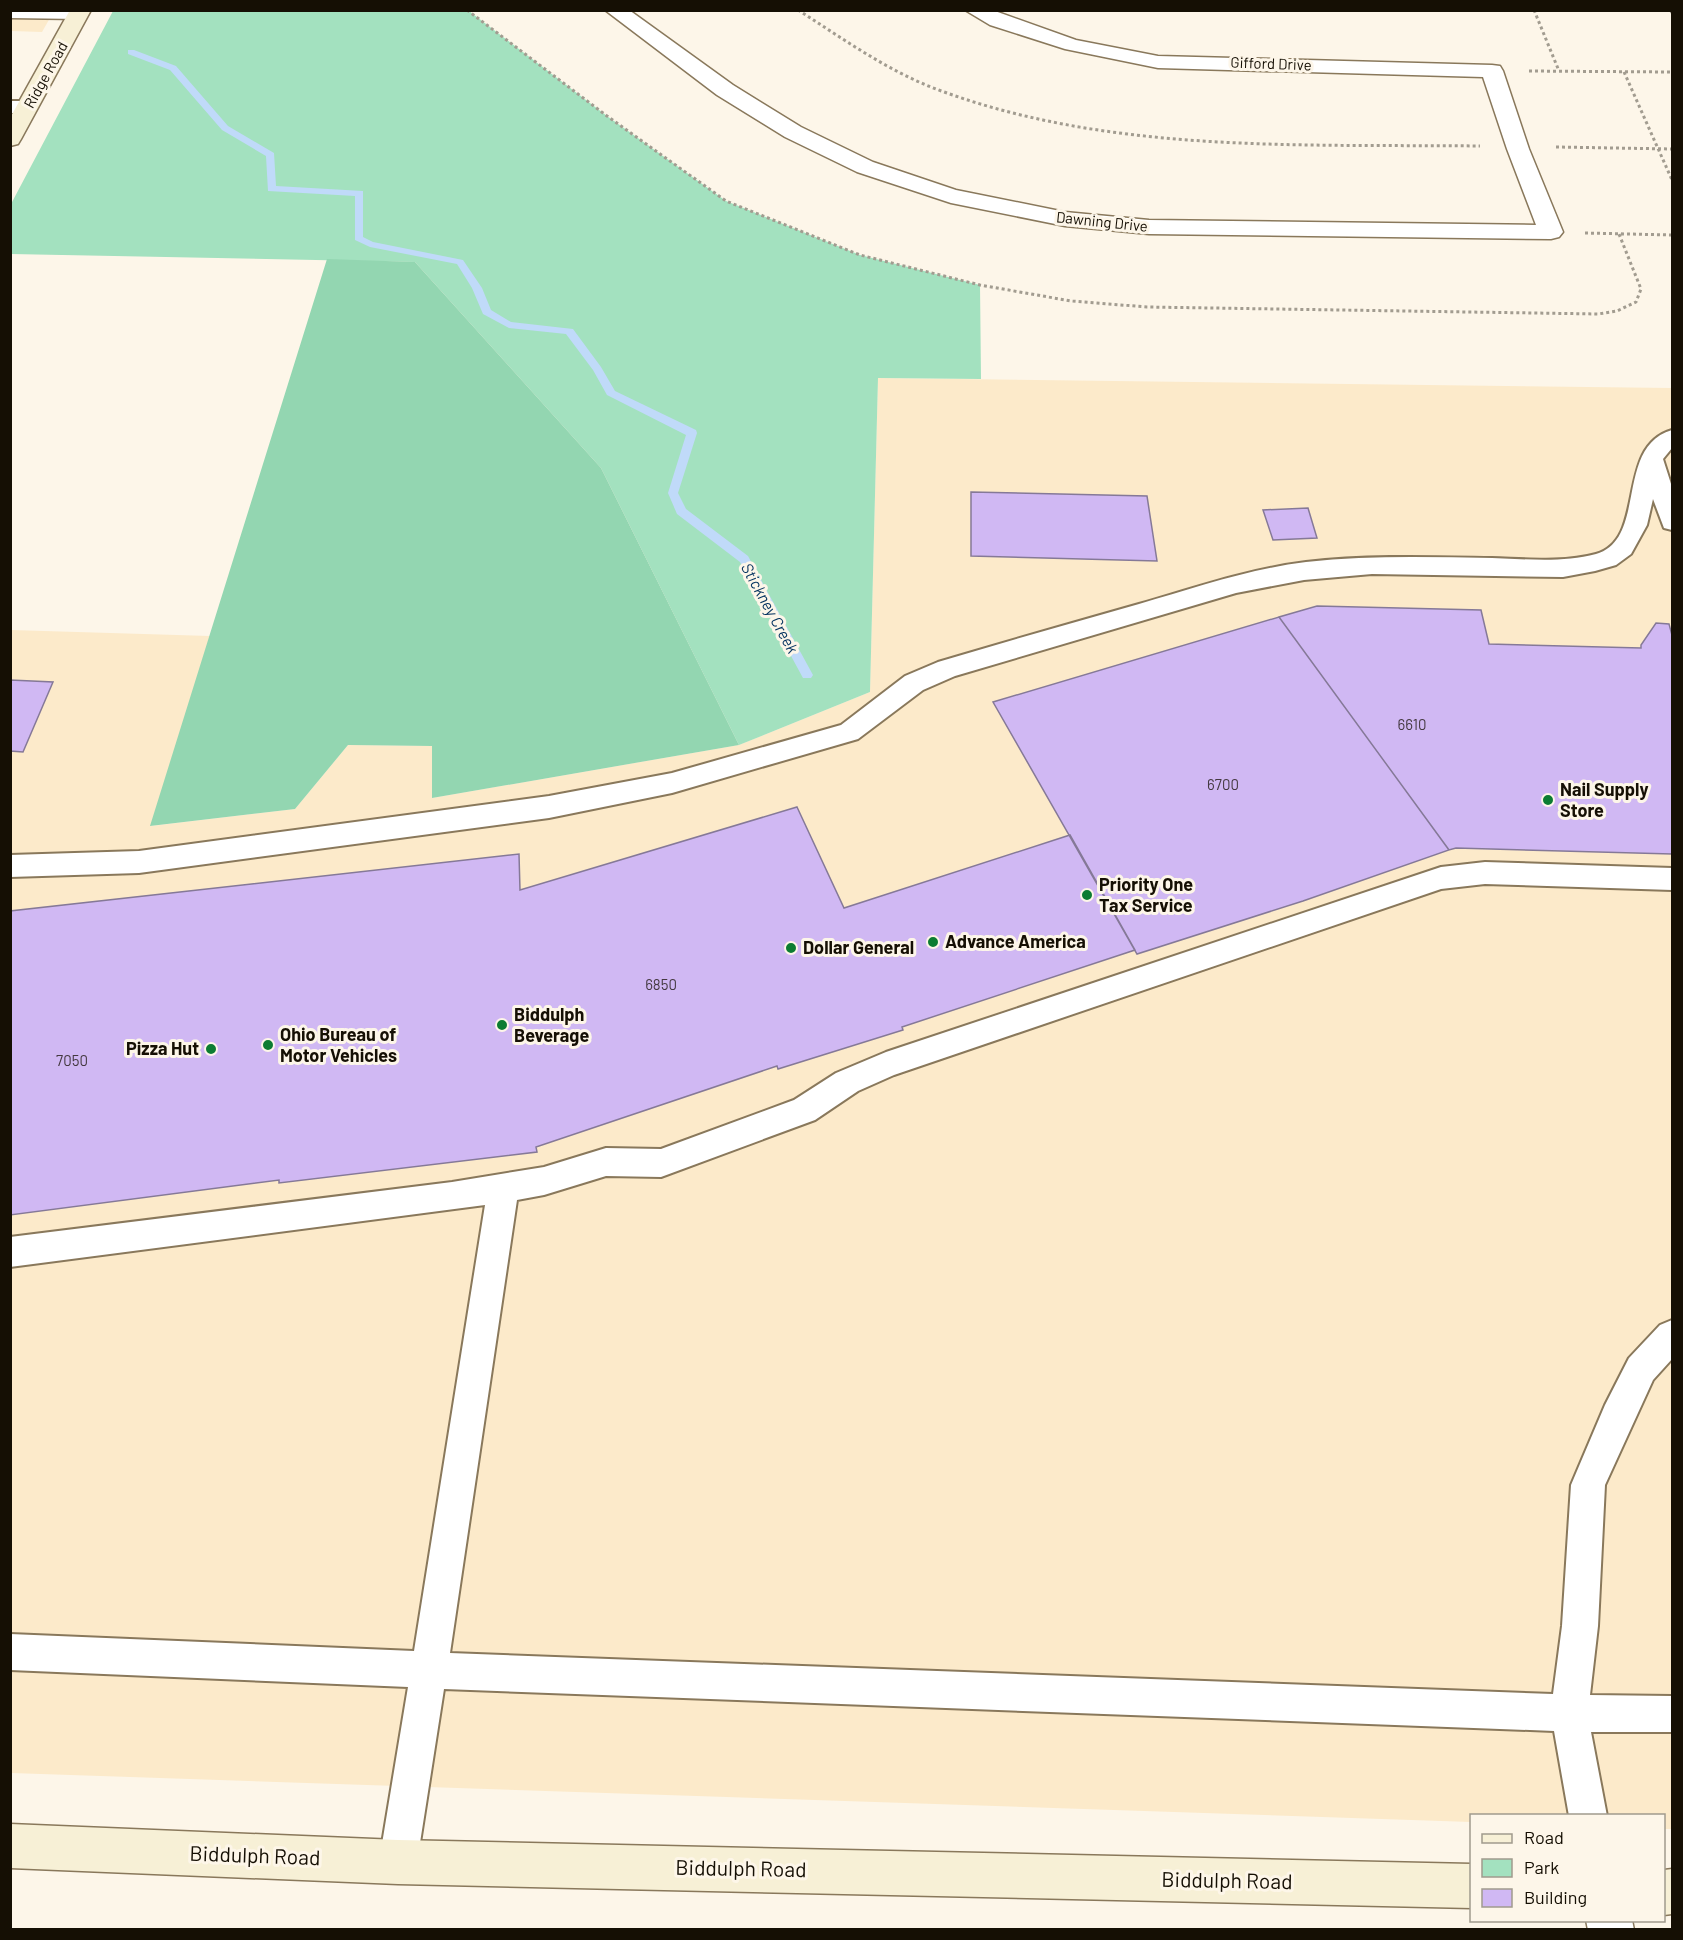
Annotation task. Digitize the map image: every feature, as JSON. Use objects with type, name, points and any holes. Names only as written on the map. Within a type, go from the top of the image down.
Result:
[{"type":"street","name":"Dawning Drive","points":[[615,10],[725,90],[793,132],[865,167],[951,196],[1065,219],[1149,227],[1551,232]]},
{"type":"street","name":"Gifford Drive","points":[[975,10],[997,21],[1072,45],[1158,62],[1492,71]]},
{"type":"street","points":[[10,12],[80,12]]},
{"type":"street","name":"Ridge Road","points":[[10,139],[19,107],[80,12]]},
{"type":"street","points":[[1492,71],[1518,149],[1551,232]]},
{"type":"street","name":"Biddulph Road","points":[[10,1846],[398,1862],[1470,1886]]},
{"type":"lane","points":[[10,866],[138,862],[549,807],[672,783],[849,732],[914,683],[993,653],[1259,579],[1304,571],[1360,566],[1563,568],[1602,560],[1612,557],[1626,545],[1652,459],[1662,444],[1672,438]]},
{"type":"lane","points":[[1652,459],[1672,522]]},
{"type":"lane","points":[[10,1252],[503,1188],[544,1181],[606,1162],[661,1163],[804,1110],[847,1082],[886,1065],[1216,952],[1456,874],[1672,879]]},
{"type":"lane","points":[[398,1862],[503,1188]]},
{"type":"lane","points":[[1588,1814],[1569,1713],[1580,1626],[1588,1485],[1641,1369],[1672,1336]]},
{"type":"lane","points":[[10,1652],[1569,1713],[1672,1714]]},
{"type":"path","points":[[798,10],[874,59],[935,89],[997,108],[1074,126],[1162,137],[1249,142],[1481,146]]},
{"type":"path","points":[[1534,10],[1559,71]]},
{"type":"path","points":[[1671,10],[1672,15]]},
{"type":"path","points":[[1492,71],[1672,72]]},
{"type":"path","points":[[1624,72],[1672,180]]},
{"type":"path","points":[[1552,147],[1672,149]]},
{"type":"path","points":[[1551,232],[1672,235]]},
{"type":"shaded area","points":[[11,11],[54,11],[42,32],[11,31]]},
{"type":"shaded area","points":[[878,378],[1672,388],[1672,1829],[1665,1829],[1665,1814],[1470,1814],[1470,1822],[11,1773],[11,630],[210,636],[151,826],[295,809],[348,745],[432,746],[432,798],[739,745],[870,692]]},
{"type":"green space","points":[[113,11],[469,11],[607,116],[726,201],[860,255],[980,285],[981,379],[878,378],[870,692],[739,745],[601,468],[415,262],[11,254],[11,204]]},
{"type":"green space","points":[[327,259],[415,262],[601,468],[739,745],[432,798],[432,746],[348,745],[295,809],[150,826]]},
{"type":"building","points":[[971,492],[1147,496],[1157,561],[971,556]]},
{"type":"building","points":[[1308,508],[1317,538],[1273,540],[1263,510]]},
{"type":"building","points":[[1317,606],[1481,610],[1489,644],[1641,648],[1656,623],[1669,624],[1672,635],[1672,854],[1456,848],[1449,850],[1279,617]]},
{"type":"building","points":[[1279,617],[1449,850],[1303,901],[1137,954],[993,702]]},
{"type":"building","points":[[10,680],[53,682],[23,752],[10,751]]},
{"type":"building","points":[[797,807],[844,908],[1070,835],[1135,950],[902,1027],[903,1030],[778,1069],[777,1066],[536,1147],[537,1152],[279,1183],[279,1180],[10,1215],[10,911],[519,854],[520,890]]},
{"type":"waterway","name":"Stickney Creek","points":[[131,52],[173,68],[225,128],[271,155],[271,189],[360,193],[358,238],[370,244],[460,262],[477,288],[487,312],[509,325],[569,331],[597,369],[611,393],[692,433],[673,493],[681,511],[744,559],[807,675]]},
{"type":"place","name":"Nail Supply Store","points":[[1548,800]]},
{"type":"place","name":"Priority One Tax Service","points":[[1087,895]]},
{"type":"place","name":"Advance America","points":[[933,942]]},
{"type":"place","name":"Dollar General","points":[[791,948]]},
{"type":"place","name":"Biddulph Beverage","points":[[502,1025]]},
{"type":"place","name":"Ohio Bureau of Motor Vehicles","points":[[268,1045]]},
{"type":"place","name":"Pizza Hut","points":[[211,1049]]}]
